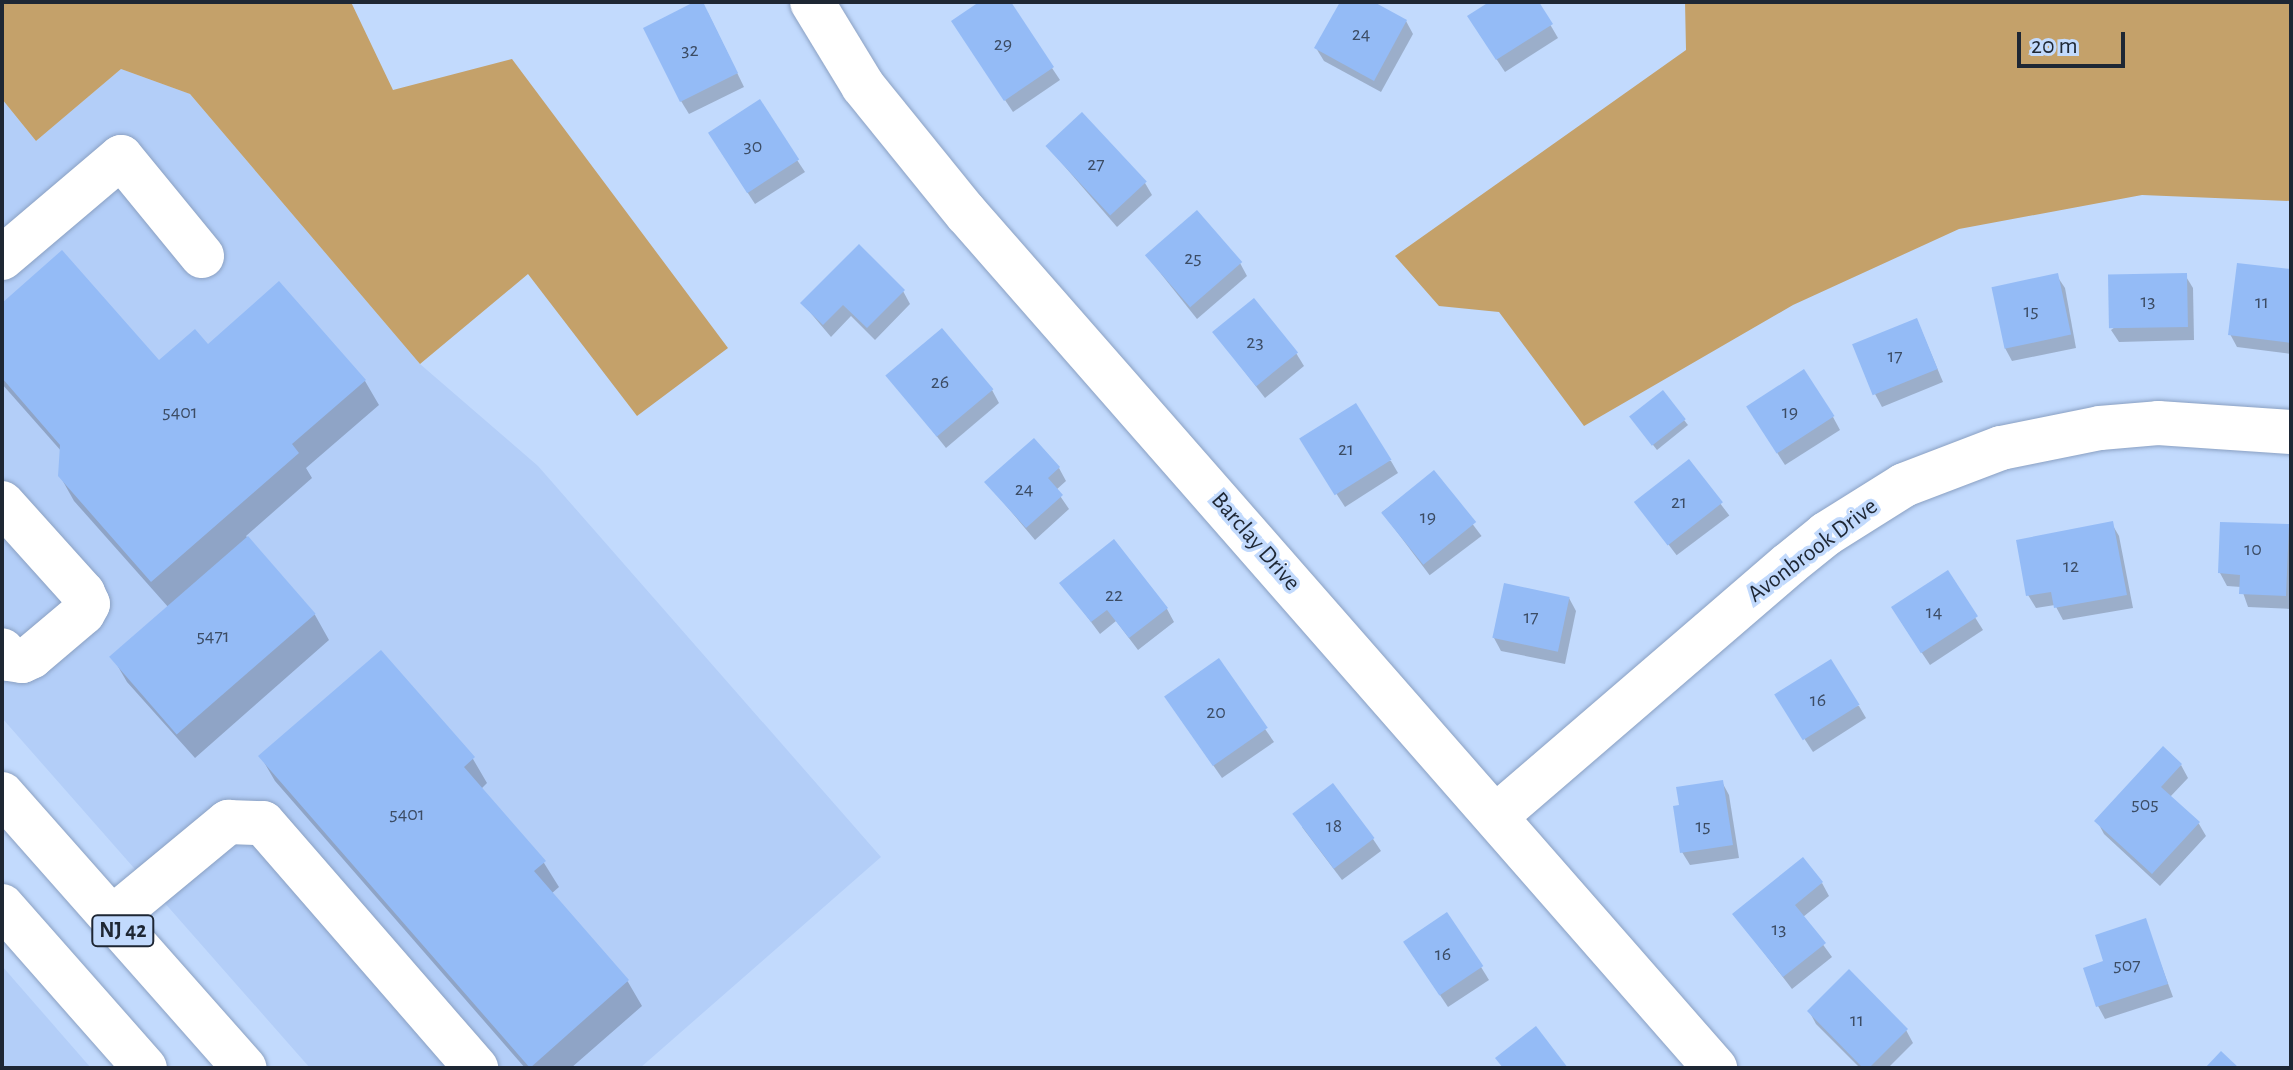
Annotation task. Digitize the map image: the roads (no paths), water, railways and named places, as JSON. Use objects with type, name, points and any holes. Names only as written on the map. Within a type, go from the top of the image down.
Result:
[{"type":"main road","name":"Barclay Drive","points":[[812,2],[832,41],[863,86],[966,213],[1715,1068]]},
{"type":"main road","points":[[2,258],[121,157],[202,256]]},
{"type":"main road","name":"Avonbrook Drive","points":[[1496,816],[1802,554],[1904,485],[2001,448],[2100,428],[2158,423],[2291,432]]},
{"type":"main road","points":[[2,503],[83,593],[88,604],[83,613],[31,657],[22,661],[9,659],[2,650]]},
{"type":"main road","name":"NJ 42","points":[[2,794],[244,1068]]},
{"type":"main road","points":[[112,918],[228,822],[263,823],[476,1068]]},
{"type":"main road","points":[[2,906],[130,1062]]}]
